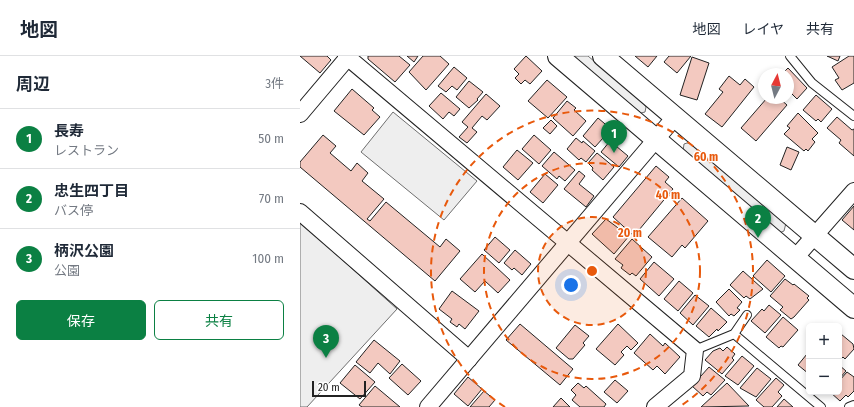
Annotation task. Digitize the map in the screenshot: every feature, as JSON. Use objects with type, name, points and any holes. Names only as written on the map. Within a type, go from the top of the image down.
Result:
[{"type":"street","points":[[300,114],[348,56],[569,242],[694,350],[692,376],[655,407]]},
{"type":"street","points":[[558,56],[854,308]]},
{"type":"street","points":[[603,56],[854,269]]},
{"type":"street","points":[[428,407],[675,117]]},
{"type":"street","points":[[795,258],[854,191]]},
{"type":"street","points":[[300,212],[470,359]]},
{"type":"lane","points":[[790,56],[812,83],[854,116]]},
{"type":"lane","points":[[694,350],[734,334],[747,315]]},
{"type":"lane","points":[[734,334],[821,407]]},
{"type":"lane","points":[[849,407],[854,405]]},
{"type":"shaded area","points":[[572,56],[588,56],[644,104],[646,107],[645,112],[641,113]]},
{"type":"shaded area","points":[[393,112],[477,181],[444,220],[361,152]]},
{"type":"shaded area","points":[[690,143],[786,223],[784,231],[779,233],[683,151],[684,144]]},
{"type":"shaded area","points":[[300,222],[397,309],[307,407],[300,407]]},
{"type":"building","points":[[300,56],[327,56],[331,60],[320,73]]},
{"type":"building","points":[[368,56],[399,56],[410,65],[395,82],[368,59]]},
{"type":"building","points":[[407,56],[418,56],[414,62]]},
{"type":"building","points":[[423,56],[440,56],[449,64],[426,90],[409,72]]},
{"type":"building","points":[[526,56],[542,71],[530,84],[525,80],[521,84],[515,78],[519,74],[514,69]]},
{"type":"building","points":[[635,56],[657,56],[648,67]]},
{"type":"building","points":[[669,56],[691,56],[677,73],[664,62]]},
{"type":"building","points":[[827,56],[840,56],[838,61]]},
{"type":"building","points":[[849,56],[854,56],[854,83],[842,90],[835,80],[839,78],[832,67]]},
{"type":"building","points":[[692,57],[709,63],[697,100],[680,95]]},
{"type":"building","points":[[454,67],[467,78],[457,90],[452,86],[446,92],[438,86]]},
{"type":"building","points":[[794,74],[807,88],[797,99],[794,96]]},
{"type":"building","points":[[729,76],[740,85],[745,79],[754,87],[722,127],[705,114],[723,92],[719,89]]},
{"type":"building","points":[[547,80],[567,97],[548,118],[528,101]]},
{"type":"building","points":[[469,81],[483,92],[477,99],[478,100],[469,108],[456,97]]},
{"type":"building","points":[[352,89],[374,108],[372,110],[380,117],[364,135],[334,111]]},
{"type":"building","points":[[441,93],[460,109],[454,116],[449,112],[443,119],[429,106]]},
{"type":"building","points":[[486,94],[500,106],[487,120],[482,116],[472,128],[477,132],[467,143],[459,137],[468,127],[462,122]]},
{"type":"building","points":[[816,95],[832,109],[821,122],[818,119],[816,121],[803,110]]},
{"type":"building","points":[[567,101],[576,108],[574,110],[586,121],[573,136],[553,118]]},
{"type":"building","points":[[762,104],[787,105],[756,141],[741,128]]},
{"type":"building","points":[[798,113],[818,133],[812,139],[815,142],[808,151],[806,149],[804,151],[784,134],[790,128],[787,126]]},
{"type":"building","points":[[837,117],[852,130],[854,129],[854,156],[839,143],[841,140],[827,128]]},
{"type":"building","points":[[598,118],[611,129],[595,147],[583,136]]},
{"type":"building","points":[[551,120],[557,126],[550,134],[543,128]]},
{"type":"building","points":[[323,135],[336,146],[330,153],[351,171],[357,163],[368,173],[362,181],[384,199],[367,219],[370,221],[386,202],[440,247],[446,239],[460,251],[435,281],[300,167],[300,162]]},
{"type":"building","points":[[534,135],[551,150],[539,164],[522,149]]},
{"type":"building","points":[[576,138],[582,143],[583,141],[595,151],[586,162],[581,158],[579,160],[567,149]]},
{"type":"building","points":[[610,141],[628,156],[619,167],[601,152]]},
{"type":"building","points":[[787,147],[799,152],[791,170],[780,165]]},
{"type":"building","points":[[517,150],[533,163],[518,180],[503,167]]},
{"type":"building","points":[[554,152],[575,170],[565,181],[559,176],[557,179],[542,166]]},
{"type":"building","points":[[597,153],[614,167],[603,180],[592,170],[593,168],[588,163]]},
{"type":"building","points":[[656,166],[669,177],[665,182],[673,189],[634,236],[613,217]]},
{"type":"building","points":[[579,171],[585,176],[579,184],[594,196],[586,207],[564,189]]},
{"type":"building","points":[[545,174],[558,185],[543,203],[530,192]]},
{"type":"building","points":[[682,198],[708,221],[685,248],[682,245],[672,257],[648,237]]},
{"type":"building","points":[[854,206],[854,230],[842,220]]},
{"type":"building","points":[[606,219],[629,236],[614,254],[592,234]]},
{"type":"building","points":[[495,237],[510,250],[499,263],[484,250]]},
{"type":"building","points":[[632,239],[652,257],[636,276],[632,273],[630,275],[621,268],[623,265],[615,259]]},
{"type":"building","points":[[515,250],[531,264],[522,275],[514,268],[512,270],[504,263]]},
{"type":"building","points":[[482,254],[510,280],[498,293],[485,281],[475,292],[460,279]]},
{"type":"building","points":[[767,260],[785,276],[771,292],[753,276]]},
{"type":"building","points":[[654,262],[674,279],[659,296],[640,279]]},
{"type":"building","points":[[743,271],[763,289],[750,299],[746,296],[744,298],[730,285]]},
{"type":"building","points":[[785,279],[809,296],[807,298],[809,300],[791,319],[780,310],[783,307],[770,296]]},
{"type":"building","points":[[679,281],[693,293],[678,311],[664,299]]},
{"type":"building","points":[[729,289],[742,302],[737,308],[740,310],[734,316],[731,314],[729,316],[716,302]]},
{"type":"building","points":[[452,291],[479,311],[465,329],[459,324],[457,327],[450,322],[452,319],[439,309]]},
{"type":"building","points":[[695,295],[709,306],[693,325],[680,313]]},
{"type":"building","points":[[769,305],[781,315],[765,333],[751,321],[762,309],[764,311]]},
{"type":"building","points":[[711,308],[727,322],[709,337],[696,326]]},
{"type":"building","points":[[783,317],[798,330],[783,347],[781,346],[779,348],[766,337]]},
{"type":"building","points":[[520,324],[573,369],[560,385],[506,340]]},
{"type":"building","points":[[618,324],[638,343],[631,350],[627,346],[621,352],[624,355],[615,365],[596,349]]},
{"type":"building","points":[[575,325],[589,336],[583,343],[585,345],[573,359],[569,359],[556,348]]},
{"type":"building","points":[[650,334],[663,346],[665,343],[680,357],[665,374],[657,366],[653,370],[634,353]]},
{"type":"building","points":[[842,335],[853,344],[854,349],[845,359],[843,357],[842,358]]},
{"type":"building","points":[[374,340],[400,361],[390,374],[378,363],[370,373],[356,362]]},
{"type":"building","points":[[727,347],[735,354],[732,358],[734,360],[722,374],[705,360],[713,351],[720,348],[723,351]]},
{"type":"building","points":[[806,355],[806,372],[798,365]]},
{"type":"building","points":[[742,356],[754,366],[738,385],[725,376]]},
{"type":"building","points":[[402,364],[421,381],[408,395],[389,378]]},
{"type":"building","points":[[355,365],[375,382],[360,399],[340,383]]},
{"type":"building","points":[[709,367],[725,380],[711,395],[707,392],[703,396],[692,386]]},
{"type":"building","points":[[757,368],[771,379],[756,397],[740,388]]},
{"type":"building","points":[[842,368],[846,371],[842,376]]},
{"type":"building","points":[[847,372],[854,377],[854,391],[848,397],[846,395],[840,401],[833,395],[842,395],[842,378]]},
{"type":"building","points":[[468,377],[482,389],[468,406],[454,394]]},
{"type":"building","points":[[776,378],[784,385],[778,392],[782,396],[772,407],[764,407],[756,400]]},
{"type":"building","points":[[615,380],[628,391],[617,403],[604,392]]},
{"type":"building","points":[[578,383],[584,388],[586,386],[606,404],[604,407],[580,407],[572,400],[576,395],[571,390]]},
{"type":"building","points":[[727,383],[749,406],[701,407]]},
{"type":"building","points":[[375,386],[400,407],[362,407],[359,405]]},
{"type":"building","points":[[484,391],[495,400],[489,407],[470,407]]},
{"type":"building","points":[[561,398],[570,407],[553,407]]},
{"type":"building","points":[[784,399],[793,407],[777,407]]},
{"type":"place","name":"長寿","points":[[614,153]]},
{"type":"place","name":"忠生四丁目","points":[[758,238]]},
{"type":"place","name":"柄沢公園","points":[[326,358]]}]
